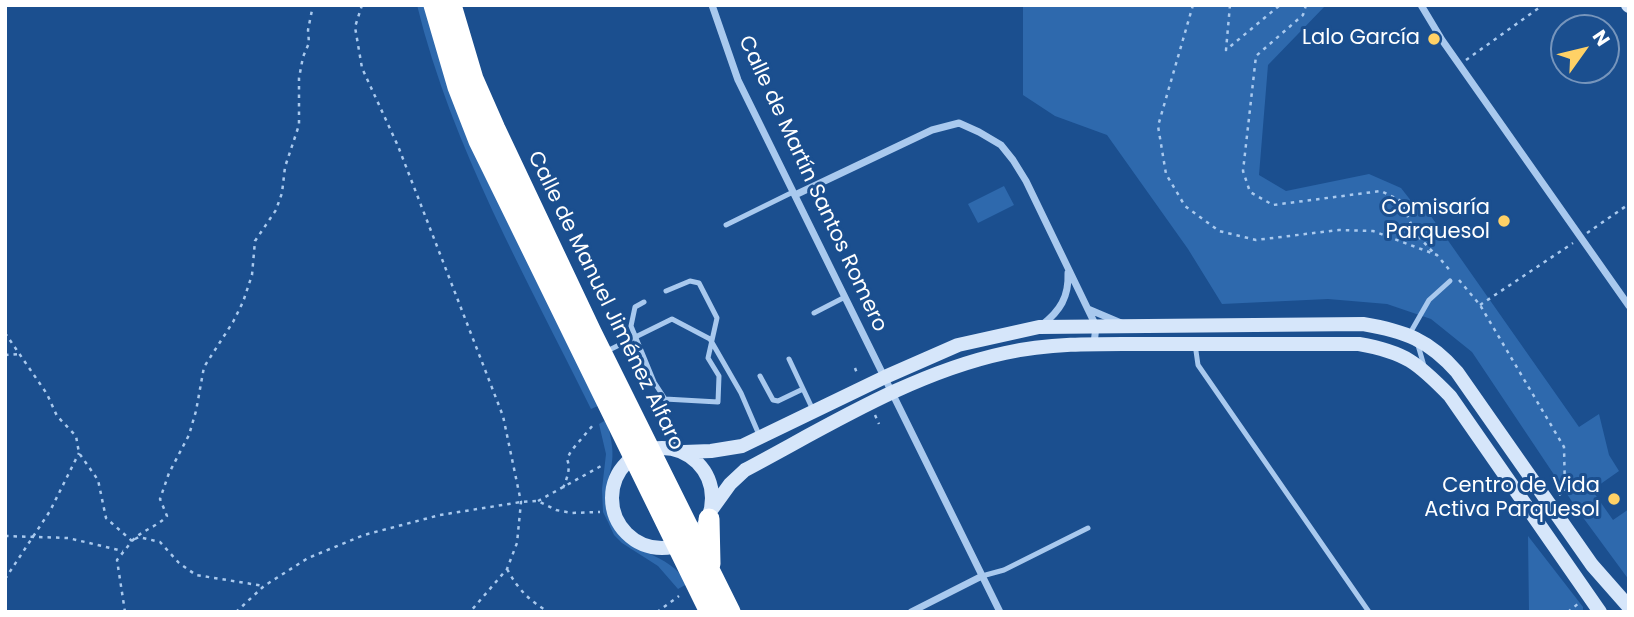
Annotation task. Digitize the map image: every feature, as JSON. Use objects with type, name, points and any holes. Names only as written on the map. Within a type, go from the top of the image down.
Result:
[{"type":"highway","name":"Calle de Manuel Jiménez Alfaro","points":[[434,5],[458,87],[479,141],[642,452],[686,542],[710,612]]},
{"type":"highway","name":"Calle de Manuel Jiménez Alfaro","points":[[452,5],[473,79],[602,354],[642,452]]},
{"type":"highway","points":[[710,514],[711,573]]},
{"type":"highway","name":"Calle de Manuel Jiménez Alfaro","points":[[686,542],[711,573],[730,612]]},
{"type":"street","name":"Calle de Martín Santos Romero","points":[[712,5],[738,80],[1000,612]]},
{"type":"street","points":[[1421,5],[1459,65],[1629,306]]},
{"type":"street","points":[[794,194],[932,130],[959,123],[979,132],[1001,145],[1026,181],[1096,326],[1094,345]]},
{"type":"street","points":[[1039,327],[1051,318],[1065,300],[1067,269]]},
{"type":"street","points":[[1088,309],[1128,326]]},
{"type":"street","points":[[684,452],[732,449],[958,345],[1039,327],[1363,324],[1407,334],[1427,343],[1457,372],[1592,565],[1629,607]]},
{"type":"street","points":[[710,514],[712,490],[707,477],[699,465],[684,452],[673,448],[642,452],[625,463],[613,491],[614,511],[630,537],[648,547],[668,548],[686,542],[710,514],[730,484],[745,470],[892,393],[962,364],[1039,348],[1094,345],[1359,344],[1388,349],[1426,370],[1450,396],[1600,612]]},
{"type":"street","points":[[911,612],[982,576]]},
{"type":"lane","points":[[726,225],[794,194]]},
{"type":"lane","points":[[644,302],[635,307],[631,326],[654,382],[665,398],[718,402],[719,376],[708,358],[710,339],[717,318],[699,284],[690,281],[666,291]]},
{"type":"lane","points":[[1375,346],[1407,334],[1429,300],[1450,281]]},
{"type":"lane","points":[[814,313],[845,297]]},
{"type":"lane","points":[[602,354],[672,319],[710,339],[741,393],[760,438]]},
{"type":"lane","points":[[1407,334],[1426,370]]},
{"type":"lane","points":[[1195,344],[1198,365],[1369,612]]},
{"type":"lane","points":[[789,359],[814,412]]},
{"type":"lane","points":[[760,376],[773,400],[778,401],[803,389]]},
{"type":"lane","points":[[982,576],[1004,570],[1088,528]]},
{"type":"path","points":[[125,612],[117,560],[140,532],[162,522],[167,516],[160,499],[169,472],[189,435],[204,368],[243,302],[252,275],[255,241],[276,210],[282,193],[285,167],[299,125],[299,78],[309,43],[308,30],[313,5]]},
{"type":"path","points":[[362,5],[355,27],[362,68],[398,146],[503,415],[521,502],[517,543],[507,569],[470,612]]},
{"type":"path","points":[[1193,5],[1158,126],[1166,174],[1185,206],[1219,231],[1256,240],[1339,230],[1373,231],[1437,256]]},
{"type":"path","points":[[1230,5],[1226,50],[1280,5]]},
{"type":"path","points":[[1306,5],[1303,15],[1256,56],[1243,171],[1250,192],[1273,205],[1381,191],[1401,201],[1415,233],[1480,305],[1564,447],[1566,491]]},
{"type":"path","points":[[1459,65],[1543,5]]},
{"type":"path","points":[[1480,305],[1629,204]]},
{"type":"path","points":[[5,333],[47,394],[57,416],[76,436],[79,453],[98,480],[106,518],[132,541]]},
{"type":"path","points":[[5,355],[20,354]]},
{"type":"path","points":[[564,488],[569,465],[567,459],[594,424]]},
{"type":"path","points":[[5,579],[50,511],[79,453]]},
{"type":"path","points":[[236,612],[264,586],[308,558],[364,535],[440,515],[538,501],[601,466]]},
{"type":"path","points":[[538,501],[556,510],[572,513],[600,512]]},
{"type":"path","points":[[6,537],[68,538],[123,551]]},
{"type":"path","points":[[132,541],[139,537],[160,542],[179,563],[196,575],[264,586]]},
{"type":"path","points":[[507,569],[520,591],[531,602],[549,612]]},
{"type":"path","points":[[657,612],[679,596]]},
{"type":"shaded area","points":[[417,5],[427,5],[600,405],[591,409],[470,161],[432,58]]},
{"type":"shaded area","points":[[1023,5],[1326,5],[1268,65],[1259,175],[1286,191],[1369,174],[1401,188],[1419,211],[1428,212],[1579,427],[1599,414],[1609,455],[1619,471],[1592,490],[1613,520],[1629,509],[1629,580],[1579,512],[1472,352],[1431,319],[1387,304],[1328,299],[1222,304],[1188,249],[1107,135],[1055,116],[1023,95]]},
{"type":"shaded area","points":[[1004,186],[1014,205],[978,223],[968,204]]},
{"type":"shaded area","points":[[606,420],[612,451],[605,498],[610,521],[626,541],[670,565],[679,573],[687,584],[678,589],[658,566],[614,535],[603,512],[602,489],[606,454],[599,424]]},
{"type":"shaded area","points":[[1528,536],[1583,607],[1583,612],[1529,612]]},
{"type":"place","name":"Lalo García","points":[[1434,39]]},
{"type":"place","name":"Comisaría Parquesol","points":[[1504,221]]},
{"type":"place","name":"Centro de Vida Activa Parquesol","points":[[1614,499]]}]
